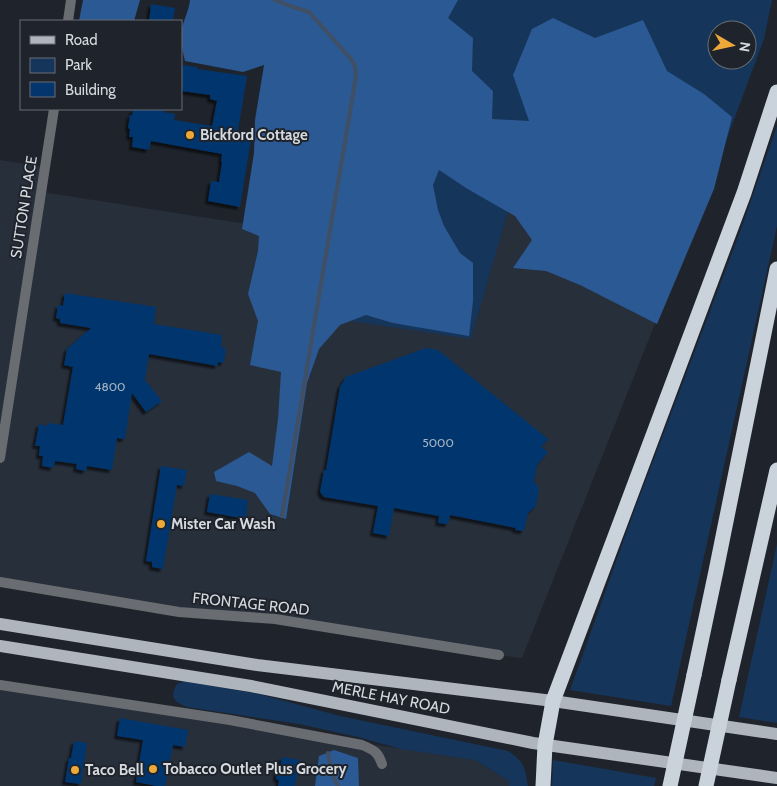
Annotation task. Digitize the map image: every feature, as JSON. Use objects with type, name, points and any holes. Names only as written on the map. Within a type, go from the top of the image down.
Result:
[{"type":"highway","points":[[542,786],[545,744],[553,701],[740,202],[777,92]]},
{"type":"highway","points":[[670,786],[777,269]]},
{"type":"highway","points":[[706,786],[777,470]]},
{"type":"main road","name":"MERLE HAY ROAD","points":[[0,624],[257,665],[553,701],[777,734]]},
{"type":"main road","name":"MERLE HAY ROAD","points":[[0,646],[251,686],[524,741],[777,778]]},
{"type":"street","points":[[68,20],[71,0]]},
{"type":"street","name":"SUTTON PLACE","points":[[0,458],[54,110]]},
{"type":"street","name":"FRONTAGE ROAD","points":[[0,582],[179,612],[275,619],[499,655]]},
{"type":"street","points":[[0,685],[230,720],[362,744],[374,750],[382,764]]},
{"type":"shaded area","points":[[83,0],[140,0],[134,20],[79,20]]},
{"type":"shaded area","points":[[190,0],[458,0],[448,18],[473,38],[472,71],[493,91],[492,119],[529,121],[513,75],[532,29],[553,18],[595,38],[643,20],[667,71],[704,94],[732,117],[714,189],[657,324],[580,285],[546,271],[513,268],[532,240],[515,216],[439,170],[433,185],[438,210],[444,226],[460,253],[473,263],[473,301],[469,336],[393,323],[366,315],[340,325],[319,349],[307,383],[286,519],[270,514],[255,493],[216,481],[214,472],[249,452],[272,466],[278,419],[281,372],[250,365],[258,321],[248,294],[258,251],[259,236],[242,229],[254,153],[255,120],[264,65],[243,72],[185,61],[182,48],[182,28]]},
{"type":"shaded area","points":[[0,160],[45,167],[42,192],[278,229],[471,339],[519,172],[703,203],[522,658],[275,619],[179,612],[0,582]]},
{"type":"shaded area","points":[[0,685],[475,760],[509,781],[509,786],[0,786]]},
{"type":"shaded area","points":[[334,750],[358,758],[359,786],[315,786],[319,756]]},
{"type":"green space","points":[[313,0],[772,0],[764,39],[757,58],[757,20],[707,20],[707,70],[752,70],[703,203],[519,173],[471,339],[265,308]]},
{"type":"green space","points":[[777,126],[777,226],[671,706],[570,690],[636,506],[740,232]]},
{"type":"green space","points":[[777,544],[777,723],[739,717]]},
{"type":"green space","points":[[185,681],[259,694],[340,716],[508,751],[521,762],[528,786],[509,786],[509,781],[475,760],[401,749],[299,724],[187,707],[176,701],[173,696],[177,684]]},
{"type":"green space","points":[[553,760],[656,778],[654,786],[552,786]]},
{"type":"building","points":[[151,4],[175,8],[173,20],[149,20]]},
{"type":"building","name":"Bickford Cottage","points":[[182,65],[247,76],[238,130],[252,133],[240,207],[208,201],[211,181],[219,182],[222,154],[151,141],[149,150],[132,147],[133,137],[129,137],[130,129],[128,128],[133,110],[164,110],[163,112],[175,114],[174,120],[212,126],[217,101],[210,99],[210,95],[182,91]]},
{"type":"building","points":[[65,293],[156,307],[154,324],[222,335],[221,347],[226,348],[224,363],[218,362],[218,366],[149,354],[145,380],[162,401],[146,412],[132,393],[125,439],[117,438],[112,470],[87,466],[86,471],[76,469],[77,464],[55,461],[53,468],[42,466],[43,456],[39,456],[40,446],[35,446],[39,424],[48,426],[49,423],[63,425],[73,367],[64,365],[67,349],[91,328],[60,323],[60,319],[56,318],[58,305],[63,306]]},
{"type":"building","points":[[426,348],[438,350],[548,439],[541,447],[548,452],[537,465],[534,482],[539,488],[536,506],[528,513],[524,531],[450,515],[448,524],[438,523],[439,516],[394,508],[389,536],[373,533],[378,506],[324,497],[320,492],[324,470],[326,470],[340,387],[346,377]]},
{"type":"building","name":"Mister Car Wash","points":[[161,466],[187,470],[184,486],[177,485],[163,569],[152,567],[152,562],[146,561]]},
{"type":"building","points":[[210,494],[248,500],[246,519],[207,512]]},
{"type":"building","points":[[120,718],[188,730],[185,747],[173,745],[165,786],[136,782],[143,740],[117,736]]},
{"type":"building","name":"Taco Bell","points":[[74,741],[87,743],[81,784],[65,782]]},
{"type":"building","points":[[282,757],[300,760],[295,786],[278,786],[279,780],[276,779],[277,768],[280,768]]},
{"type":"waterway","points":[[275,0],[309,12],[351,59],[355,66],[356,76],[282,516]]},
{"type":"waterway","points":[[328,753],[333,776],[338,786]]},
{"type":"place","name":"Bickford Cottage","points":[[190,135]]},
{"type":"place","name":"Mister Car Wash","points":[[161,524]]},
{"type":"place","name":"Tobacco Outlet Plus Grocery","points":[[153,769]]},
{"type":"place","name":"Taco Bell","points":[[75,770]]}]
